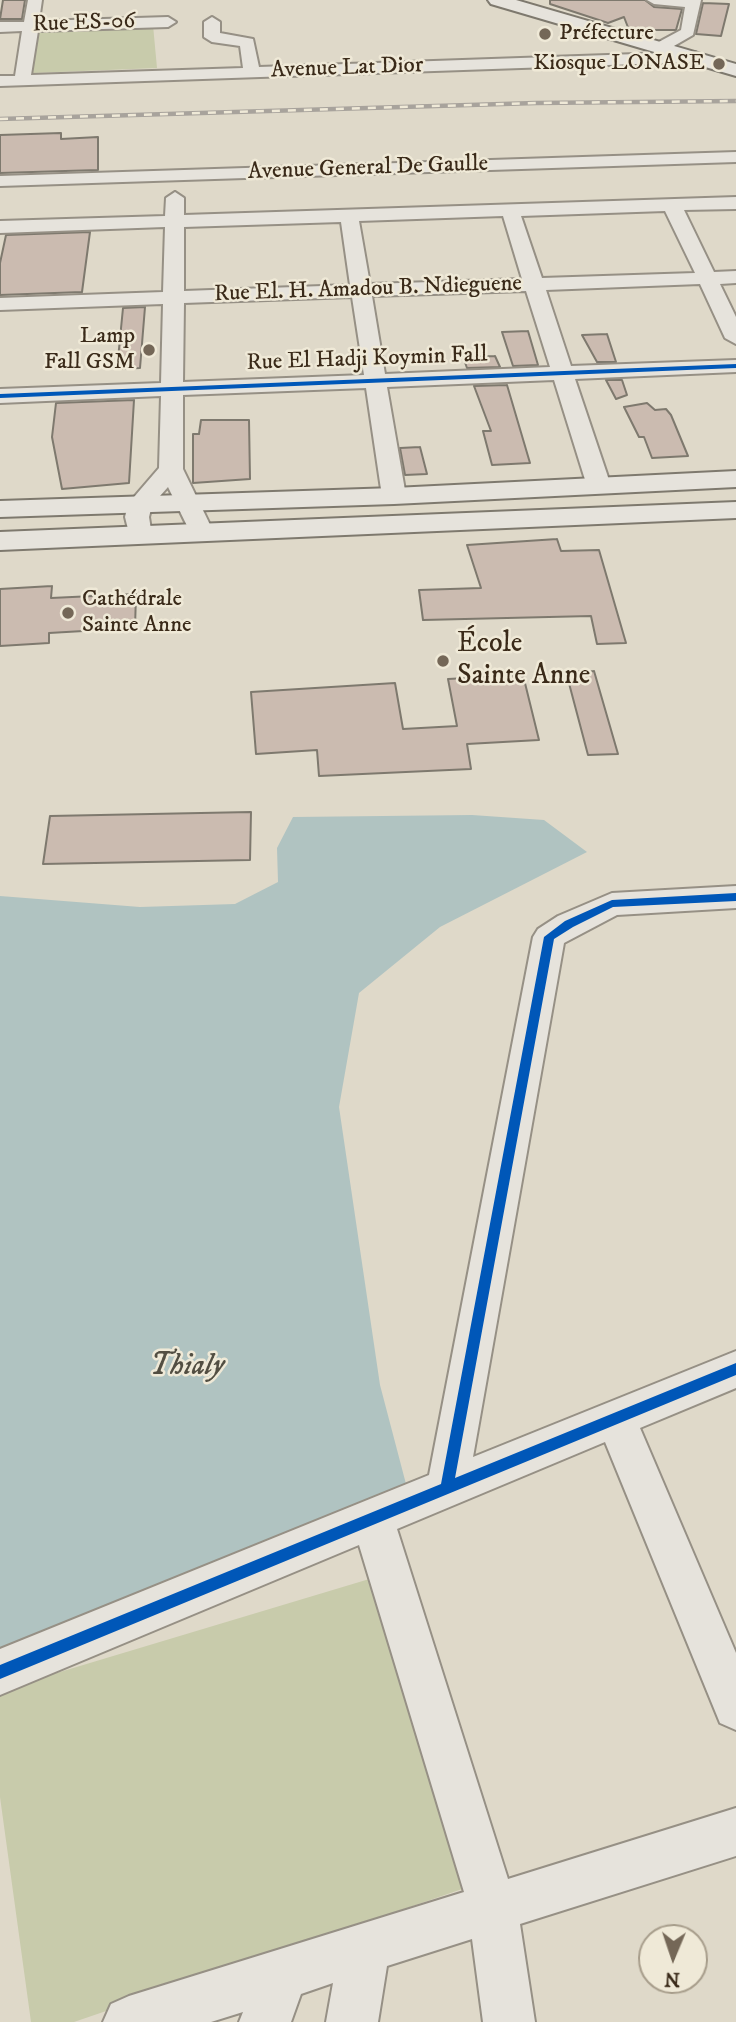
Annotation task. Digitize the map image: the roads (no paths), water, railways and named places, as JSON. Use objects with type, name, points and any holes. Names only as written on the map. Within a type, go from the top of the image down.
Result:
[{"type":"main road","points":[[497,0],[736,70]]},
{"type":"main road","points":[[0,509],[394,496],[736,479]]},
{"type":"main road","points":[[0,541],[736,510]]},
{"type":"street","points":[[22,80],[35,0]]},
{"type":"street","name":"Rue ES-06","points":[[0,27],[168,28],[166,0]]},
{"type":"street","points":[[654,0],[694,1],[688,32],[661,47]]},
{"type":"street","points":[[212,22],[212,37],[247,42],[252,73]]},
{"type":"street","name":"Avenue Lat Dior","points":[[0,81],[171,69],[252,73],[695,57]]},
{"type":"street","name":"Avenue General De Gaulle","points":[[0,181],[736,158]]},
{"type":"street","points":[[174,175],[171,469],[190,503],[202,533]]},
{"type":"street","points":[[0,227],[736,203]]},
{"type":"street","points":[[672,205],[736,338]]},
{"type":"street","points":[[510,210],[599,486]]},
{"type":"street","points":[[349,215],[394,496]]},
{"type":"street","name":"Rue El. H. Amadou B. Ndieguene","points":[[0,304],[736,277]]},
{"type":"street","name":"Rue El Hadji Koymin Fall","points":[[0,396],[736,366]]},
{"type":"street","points":[[140,536],[137,517],[140,504],[171,469]]},
{"type":"street","points":[[447,1488],[549,937],[569,924],[612,904],[736,897]]},
{"type":"street","points":[[0,1672],[736,1369]]},
{"type":"street","points":[[616,1419],[736,1707]]},
{"type":"street","points":[[372,1519],[494,1908],[509,2022]]},
{"type":"street","points":[[129,2022],[736,1832]]},
{"type":"street","points":[[352,2022],[365,1948]]},
{"type":"street","points":[[265,2022],[282,1974]]},
{"type":"water","name":"Thialy","points":[[472,815],[544,820],[587,852],[440,927],[359,993],[339,1107],[380,1385],[406,1484],[0,1650],[0,896],[140,907],[235,904],[278,882],[277,848],[293,817]]},
{"type":"railway","points":[[0,119],[536,103],[736,101]]},
{"type":"place","name":"Préfecture","points":[[545,34]]},
{"type":"place","name":"Kiosque LONASE","points":[[719,64]]},
{"type":"place","name":"Lamp Fall GSM","points":[[149,350]]},
{"type":"place","name":"Cathédrale Sainte Anne","points":[[68,613]]},
{"type":"place","name":"École Sainte Anne","points":[[443,661]]}]
